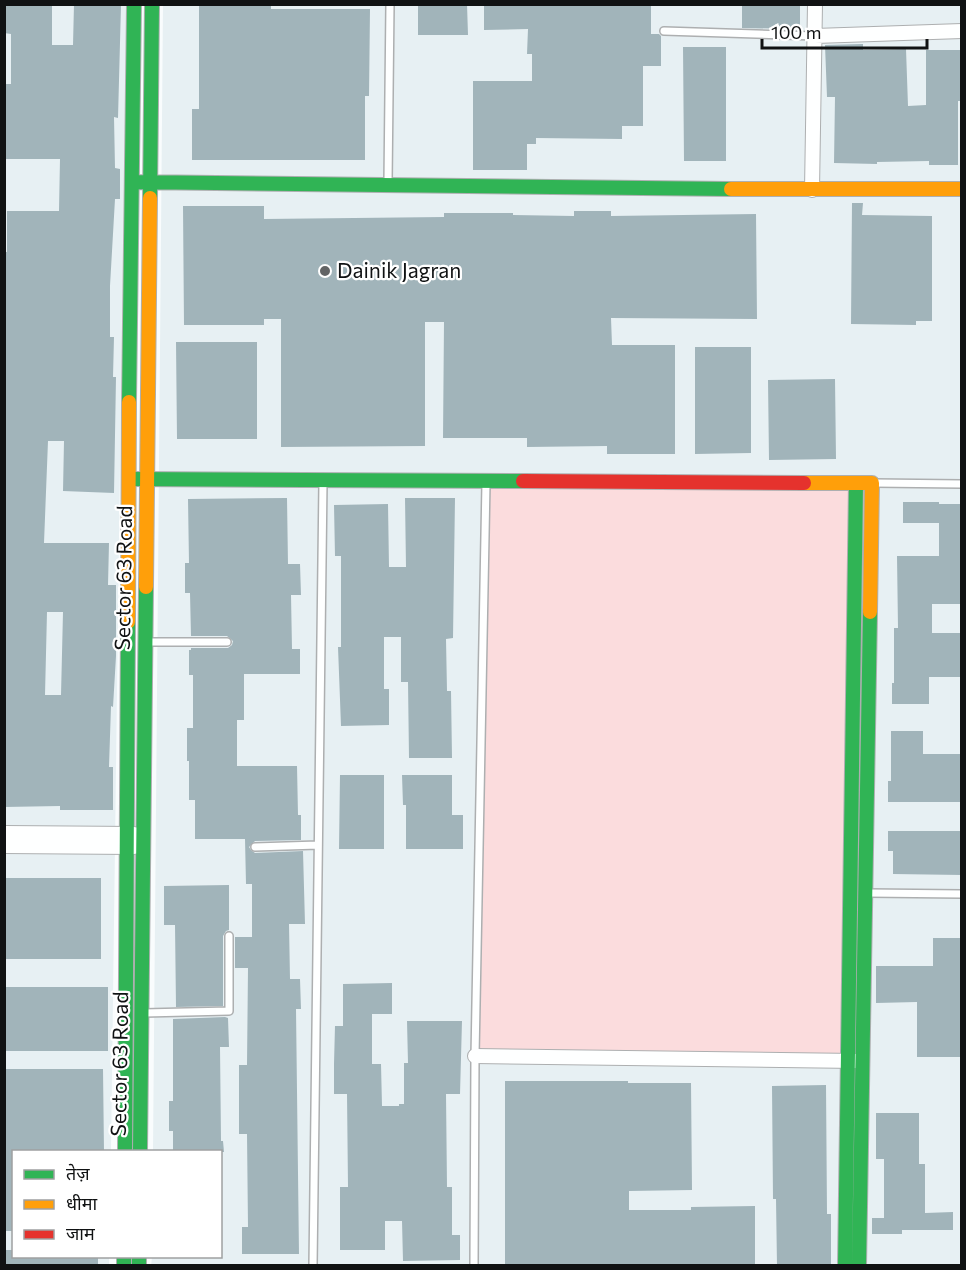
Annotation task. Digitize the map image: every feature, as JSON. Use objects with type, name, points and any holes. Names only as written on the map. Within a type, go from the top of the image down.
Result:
[{"type":"street","name":"Sector 63 Road","points":[[125,1150],[134,4]]},
{"type":"street","name":"Sector 63 Road","points":[[140,1150],[152,4]]},
{"type":"street","points":[[812,190],[815,4]]},
{"type":"street","points":[[814,36],[962,30]]},
{"type":"street","points":[[132,182],[812,190],[962,189]]},
{"type":"street","points":[[129,479],[872,483],[859,1266]]},
{"type":"street","points":[[845,1266],[856,483]]},
{"type":"street","points":[[4,833],[127,841]]},
{"type":"street","points":[[4,846],[143,841]]},
{"type":"street","points":[[475,1056],[862,1061]]},
{"type":"lane","points":[[388,184],[390,4]]},
{"type":"lane","points":[[664,31],[814,36]]},
{"type":"lane","points":[[313,1266],[323,479]]},
{"type":"lane","points":[[474,1266],[475,1056],[486,480]]},
{"type":"lane","points":[[872,483],[962,484]]},
{"type":"lane","points":[[145,642],[227,642]]},
{"type":"lane","points":[[255,847],[318,845]]},
{"type":"lane","points":[[850,893],[962,894]]},
{"type":"lane","points":[[141,1013],[229,1011],[229,936]]},
{"type":"shaded area","points":[[5,5],[126,5],[111,1150],[12,1150],[12,1258],[109,1258],[109,1265],[5,1266]]},
{"type":"shaded area","points":[[163,5],[961,5],[961,1265],[151,1266],[152,1258],[222,1258],[222,1150],[153,1150]]},
{"type":"shaded area","points":[[486,481],[872,483],[848,1061],[475,1056]]},
{"type":"building","points":[[4,4],[52,4],[52,45],[73,45],[74,4],[121,5],[118,118],[114,117],[115,168],[120,169],[120,199],[115,199],[110,286],[110,337],[114,337],[113,377],[116,377],[114,493],[63,491],[64,441],[48,441],[44,543],[109,543],[108,585],[116,585],[116,656],[113,707],[111,706],[109,767],[113,767],[113,810],[60,810],[60,806],[4,807],[4,252],[7,252],[7,211],[59,211],[60,159],[4,159],[5,84],[11,84],[11,34],[4,33]],"holes":[[[47,612],[63,612],[61,695],[45,695]]]},
{"type":"building","points":[[418,4],[467,4],[468,35],[418,35]]},
{"type":"building","points":[[484,4],[651,4],[651,34],[661,36],[661,66],[643,66],[643,126],[622,126],[622,139],[536,138],[536,144],[527,144],[527,170],[473,170],[473,81],[532,81],[532,54],[527,54],[528,29],[484,30]]},
{"type":"building","points":[[742,4],[800,4],[800,29],[742,28]]},
{"type":"building","points":[[199,6],[370,9],[369,96],[365,96],[365,160],[192,160],[192,109],[199,109]]},
{"type":"building","points":[[863,44],[863,50],[906,49],[908,106],[926,105],[926,50],[961,50],[958,165],[929,165],[929,161],[877,162],[877,164],[834,163],[835,97],[827,97],[825,45]]},
{"type":"building","points":[[683,47],[726,47],[726,161],[684,161]]},
{"type":"building","points":[[852,203],[863,203],[862,215],[932,216],[932,321],[916,321],[916,325],[851,324]]},
{"type":"building","points":[[183,206],[264,206],[264,219],[444,217],[444,213],[574,216],[574,211],[611,211],[611,216],[756,214],[757,319],[611,318],[612,345],[675,345],[675,454],[607,454],[607,446],[527,447],[527,438],[443,438],[444,322],[425,322],[425,446],[281,447],[281,319],[264,319],[264,325],[184,325]]},
{"type":"building","points":[[176,342],[257,342],[257,439],[177,439]]},
{"type":"building","points":[[695,347],[751,347],[751,453],[695,454]]},
{"type":"building","points":[[835,379],[836,459],[769,460],[768,380]]},
{"type":"building","points":[[287,498],[288,564],[300,564],[301,595],[291,595],[292,649],[300,649],[300,674],[244,674],[244,720],[237,720],[237,766],[297,766],[301,840],[255,841],[249,847],[255,853],[303,851],[305,924],[289,924],[290,979],[300,979],[301,1009],[296,1009],[299,1254],[242,1254],[242,1227],[248,1227],[247,1134],[239,1134],[239,1065],[247,1065],[248,968],[235,968],[235,937],[252,937],[252,884],[246,884],[245,839],[195,839],[195,800],[189,800],[189,761],[187,761],[187,728],[193,728],[193,675],[189,675],[189,650],[191,648],[228,648],[233,641],[227,636],[191,636],[190,593],[185,593],[185,563],[189,563],[188,499]]},
{"type":"building","points":[[405,498],[455,498],[453,638],[446,639],[447,691],[451,691],[452,758],[409,758],[408,682],[401,682],[401,637],[384,637],[384,689],[389,689],[389,725],[341,726],[338,647],[341,647],[341,556],[335,556],[334,505],[388,504],[389,567],[406,567]]},
{"type":"building","points":[[903,502],[962,504],[962,604],[932,604],[932,633],[962,633],[962,677],[929,677],[929,704],[892,704],[894,628],[898,628],[897,556],[939,556],[939,523],[903,523]]},
{"type":"building","points":[[891,731],[923,731],[923,754],[962,754],[962,802],[888,802],[888,781],[891,781]]},
{"type":"building","points":[[340,775],[384,775],[384,849],[339,849]]},
{"type":"building","points":[[402,775],[452,775],[452,815],[463,815],[463,849],[406,849],[406,805],[403,805]]},
{"type":"building","points":[[888,831],[962,831],[962,875],[893,874],[893,851],[888,851]]},
{"type":"building","points":[[4,878],[101,878],[101,959],[4,959]]},
{"type":"building","points":[[229,885],[229,930],[223,936],[223,1006],[176,1007],[175,925],[164,925],[164,886]]},
{"type":"building","points":[[933,938],[962,938],[962,1057],[917,1057],[917,1002],[876,1003],[876,966],[933,966]]},
{"type":"building","points":[[392,983],[392,1014],[372,1014],[372,1064],[381,1064],[382,1106],[404,1104],[404,1063],[408,1063],[407,1021],[462,1021],[460,1094],[446,1094],[447,1187],[452,1187],[452,1235],[460,1235],[460,1260],[403,1261],[402,1221],[385,1221],[385,1250],[340,1250],[340,1187],[348,1187],[347,1094],[334,1094],[334,1064],[335,1026],[343,1026],[343,984]]},
{"type":"building","points":[[4,987],[108,987],[108,1051],[4,1051]]},
{"type":"building","points":[[228,1018],[229,1047],[220,1047],[221,1141],[223,1141],[224,1152],[222,1150],[173,1150],[173,1131],[169,1131],[169,1101],[173,1101],[173,1019]]},
{"type":"building","points":[[4,1069],[103,1069],[104,1150],[12,1150],[12,1231],[4,1231]]},
{"type":"building","points":[[505,1081],[691,1083],[692,1190],[629,1191],[629,1210],[691,1210],[691,1207],[755,1206],[755,1266],[505,1266]]},
{"type":"building","points":[[826,1085],[827,1214],[831,1214],[831,1266],[777,1266],[776,1199],[773,1199],[772,1086]]},
{"type":"building","points":[[876,1113],[919,1113],[919,1164],[925,1164],[925,1213],[953,1212],[953,1230],[902,1230],[902,1234],[872,1234],[872,1218],[884,1218],[884,1159],[876,1159]]},
{"type":"building","points":[[4,1250],[12,1250],[12,1258],[98,1258],[98,1266],[4,1266]]},
{"type":"traffic: fast","points":[[129,402],[134,4]]},
{"type":"traffic: fast","points":[[150,198],[152,4]]},
{"type":"traffic: fast","points":[[136,182],[731,189]]},
{"type":"traffic: fast","points":[[129,479],[523,481]]},
{"type":"traffic: fast","points":[[845,1266],[856,483]]},
{"type":"traffic: fast","points":[[140,1150],[146,587]]},
{"type":"traffic: fast","points":[[859,1266],[870,612]]},
{"type":"traffic: fast","points":[[125,1150],[128,622]]},
{"type":"traffic: fast","points":[[124,1258],[124,1266]]},
{"type":"traffic: fast","points":[[139,1258],[139,1266]]},
{"type":"traffic: slow","points":[[731,189],[962,189]]},
{"type":"traffic: slow","points":[[146,587],[150,198]]},
{"type":"traffic: slow","points":[[128,622],[129,402]]},
{"type":"traffic: slow","points":[[804,483],[872,483],[870,612]]},
{"type":"traffic: jam","points":[[523,481],[804,483]]},
{"type":"place","name":"Dainik Jagran","points":[[325,271]]}]
